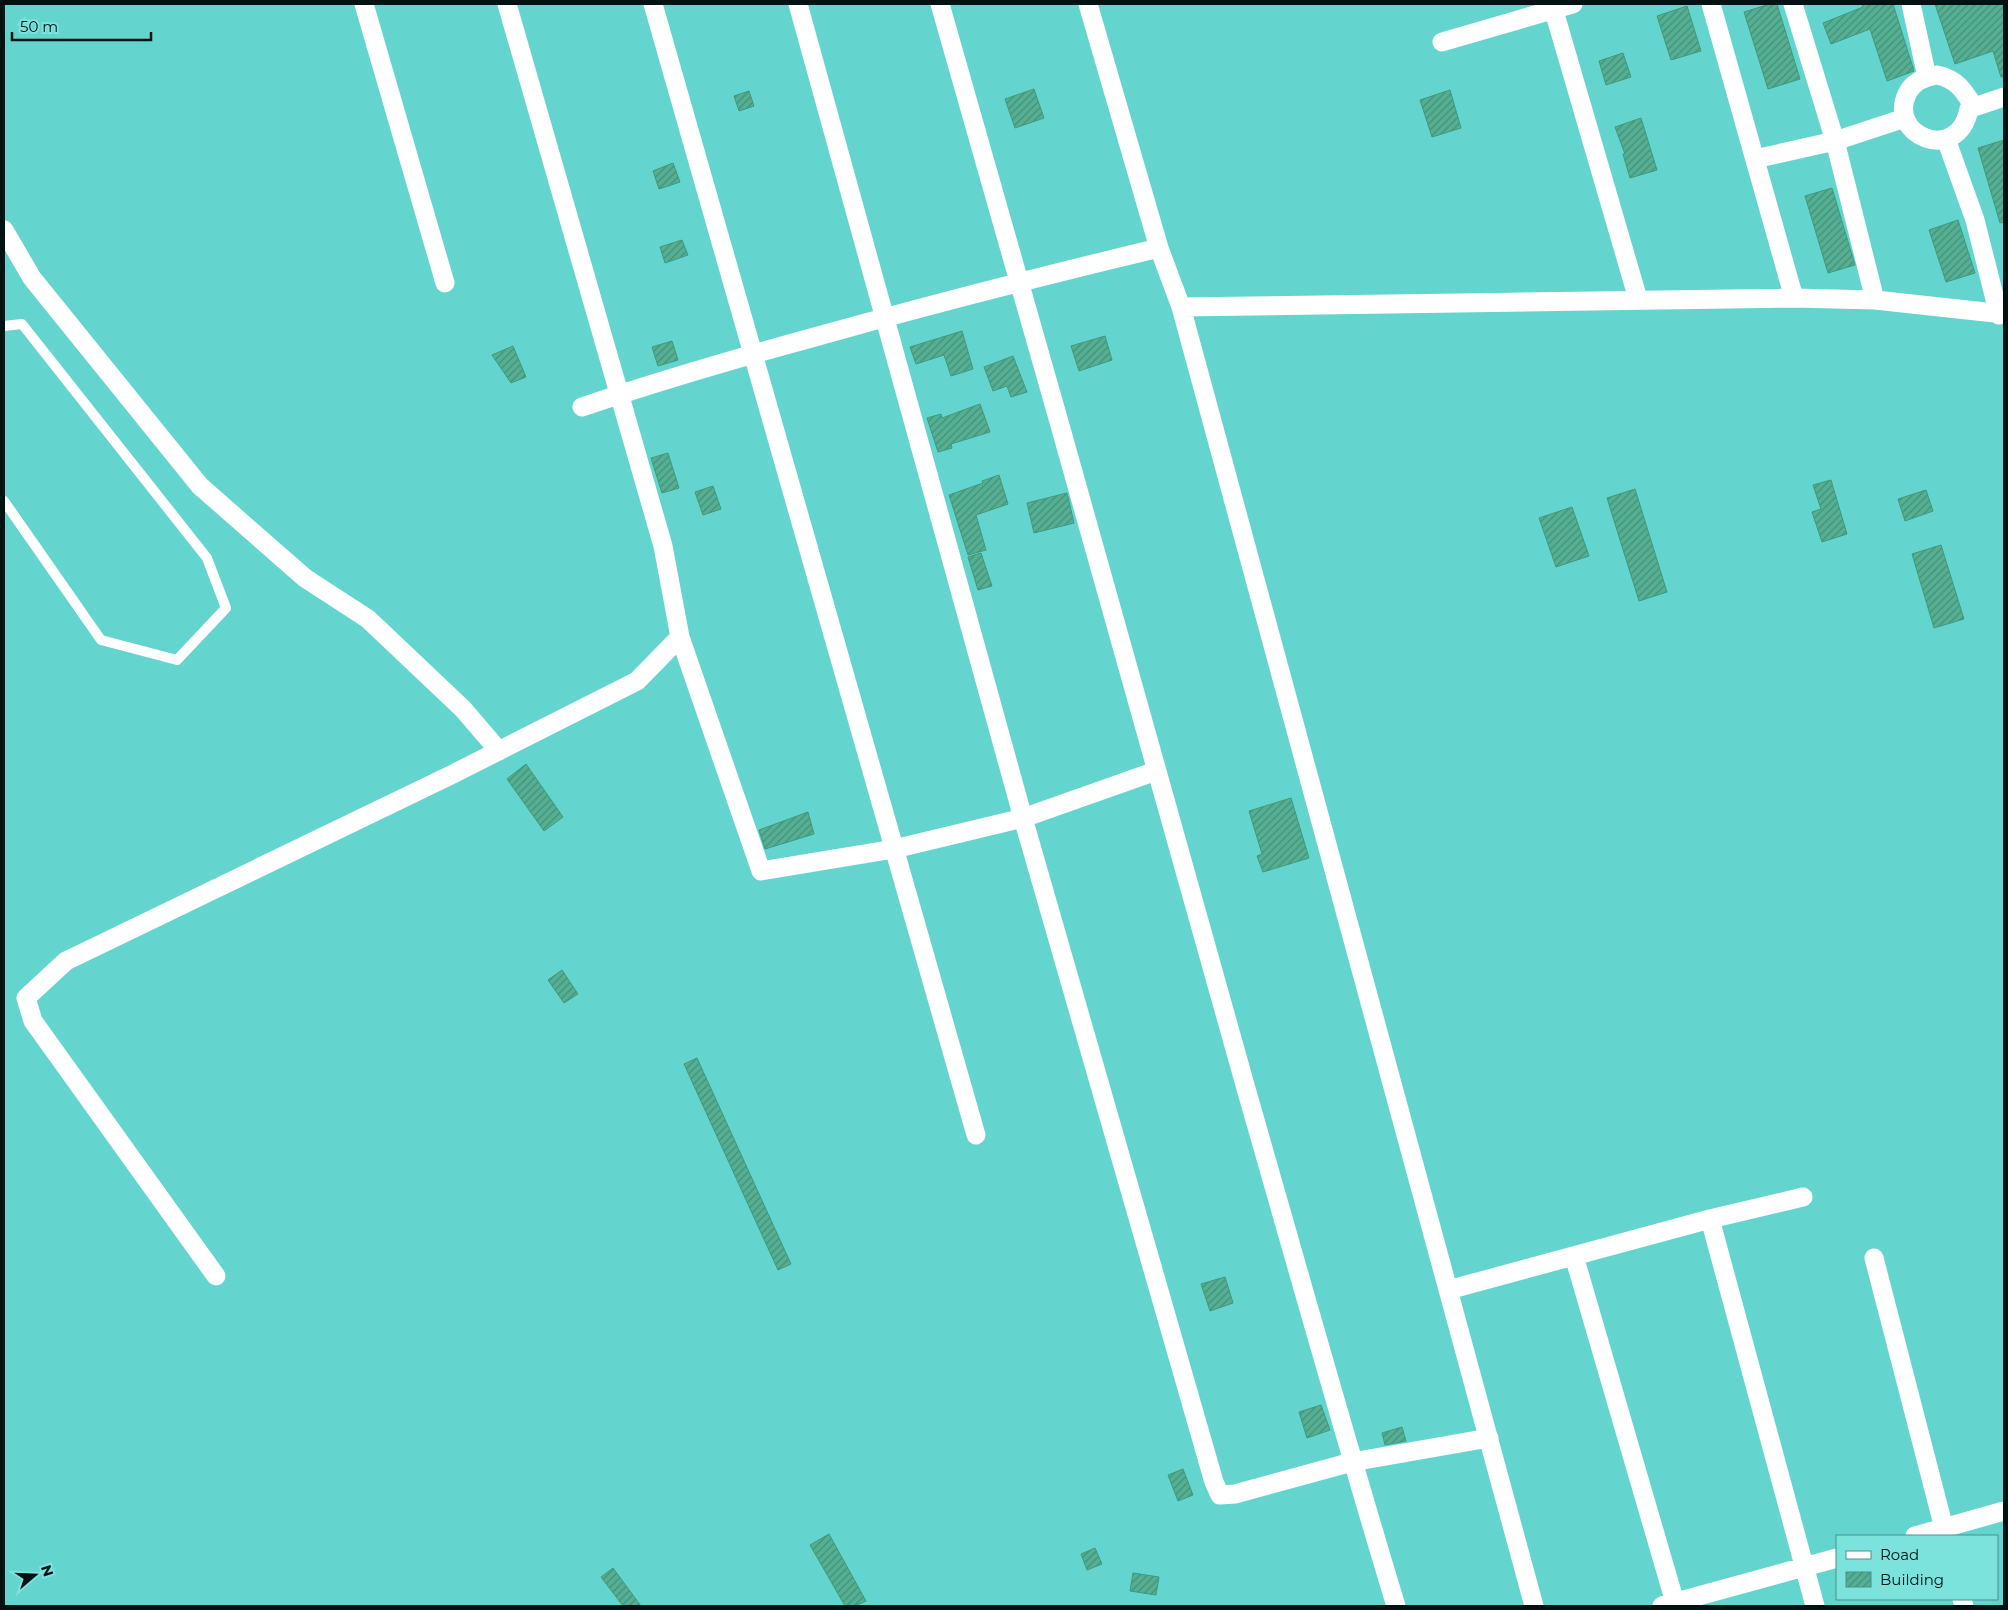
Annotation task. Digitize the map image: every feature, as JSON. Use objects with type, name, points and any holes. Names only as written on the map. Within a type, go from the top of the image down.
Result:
[{"type":"street","points":[[364,4],[445,283]]},
{"type":"street","points":[[508,4],[663,546],[680,637],[761,871],[894,849],[1024,818],[1156,771]]},
{"type":"street","points":[[653,4],[976,1135]]},
{"type":"street","points":[[798,4],[1024,818],[1214,1482],[1220,1495],[1235,1494],[1352,1462],[1489,1438]]},
{"type":"street","points":[[940,4],[1020,281],[1156,771],[1352,1462],[1396,1606]]},
{"type":"street","points":[[1088,4],[1159,248],[1181,306],[1534,1606]]},
{"type":"street","points":[[1442,42],[1553,7],[1574,4]]},
{"type":"street","points":[[1711,4],[1794,298]]},
{"type":"street","points":[[1793,4],[1835,140],[1875,300]]},
{"type":"street","points":[[1911,4],[1927,77]]},
{"type":"street","points":[[1553,7],[1638,299]]},
{"type":"street","points":[[1974,107],[1956,82],[1942,76],[1927,77],[1918,81],[1910,88],[1905,98],[1904,108],[1905,118],[1910,127],[1926,139],[1936,141],[1955,135],[1967,120],[1969,109],[2004,97]]},
{"type":"street","points":[[1755,160],[1835,140],[1905,118]]},
{"type":"street","points":[[1181,306],[1794,298],[1875,300],[2002,315],[1975,220],[1946,139]]},
{"type":"street","points":[[4,230],[32,278],[200,486],[306,578],[368,619],[463,709],[498,751]]},
{"type":"street","points":[[582,407],[753,354],[1020,281],[1159,248]]},
{"type":"street","points":[[216,1276],[33,1021],[26,998],[66,961],[638,681],[680,637]]},
{"type":"street","points":[[1448,1290],[1710,1219],[1803,1197]]},
{"type":"street","points":[[1710,1219],[1815,1606]]},
{"type":"street","points":[[1574,1256],[1671,1605],[1836,1558]]},
{"type":"street","points":[[1874,1258],[1945,1532]]},
{"type":"street","points":[[1922,1535],[1945,1532],[2004,1511]]},
{"type":"lane","points":[[4,326],[22,324],[207,558],[226,608],[177,660],[101,640],[4,501]]},
{"type":"shaded area","points":[[4,4],[2004,4],[2004,1606],[4,1606]]},
{"type":"building","points":[[1770,4],[1777,4],[1800,79],[1768,89],[1744,12]]},
{"type":"building","points":[[1862,4],[1893,4],[1914,71],[1887,81],[1870,29],[1831,44],[1823,23],[1863,7]]},
{"type":"building","points":[[1935,4],[2004,4],[2004,77],[2001,77],[1993,51],[1955,64]]},
{"type":"building","points":[[1687,6],[1701,51],[1671,60],[1657,16]]},
{"type":"building","points":[[1623,53],[1631,77],[1606,85],[1599,61]]},
{"type":"building","points":[[1034,89],[1044,118],[1015,128],[1005,99]]},
{"type":"building","points":[[1450,90],[1461,128],[1432,137],[1420,100]]},
{"type":"building","points":[[749,91],[754,106],[739,111],[734,96]]},
{"type":"building","points":[[1641,118],[1657,170],[1630,178],[1623,154],[1625,154],[1615,127]]},
{"type":"building","points":[[2004,140],[2004,222],[2000,223],[1978,148]]},
{"type":"building","points":[[673,163],[680,182],[659,189],[653,171]]},
{"type":"building","points":[[1832,188],[1855,265],[1828,273],[1805,196]]},
{"type":"building","points":[[1958,220],[1975,273],[1946,282],[1929,230]]},
{"type":"building","points":[[682,240],[688,255],[665,263],[660,247]]},
{"type":"building","points":[[962,331],[973,369],[951,376],[944,355],[916,364],[910,347]]},
{"type":"building","points":[[1105,336],[1112,360],[1079,371],[1071,346]]},
{"type":"building","points":[[672,341],[678,360],[658,366],[652,347]]},
{"type":"building","points":[[513,346],[526,377],[511,383],[492,355]]},
{"type":"building","points":[[1013,356],[1027,392],[1011,397],[1007,386],[993,391],[984,367]]},
{"type":"building","points":[[980,404],[990,432],[951,444],[952,448],[938,452],[927,418],[941,414],[942,418]]},
{"type":"building","points":[[668,453],[679,488],[662,493],[651,458]]},
{"type":"building","points":[[999,475],[1008,504],[976,515],[986,550],[968,555],[949,495]]},
{"type":"building","points":[[1831,480],[1847,534],[1822,542],[1812,512],[1821,509],[1813,485]]},
{"type":"building","points":[[713,486],[721,509],[703,515],[695,492]]},
{"type":"building","points":[[1635,489],[1667,592],[1639,601],[1607,498]]},
{"type":"building","points":[[1926,490],[1933,511],[1905,521],[1898,499]]},
{"type":"building","points":[[1067,493],[1074,523],[1034,533],[1027,503]]},
{"type":"building","points":[[1572,507],[1589,556],[1556,567],[1539,518]]},
{"type":"building","points":[[1941,545],[1964,619],[1934,628],[1912,554]]},
{"type":"building","points":[[981,553],[992,586],[978,590],[968,557]]},
{"type":"building","points":[[526,764],[563,817],[544,831],[507,779]]},
{"type":"building","points":[[1291,798],[1309,858],[1263,872],[1257,856],[1262,854],[1249,811]]},
{"type":"building","points":[[808,812],[814,834],[765,849],[759,830]]},
{"type":"building","points":[[562,970],[578,994],[564,1003],[548,980]]},
{"type":"building","points":[[697,1058],[791,1264],[778,1270],[684,1064]]},
{"type":"building","points":[[1225,1277],[1233,1303],[1210,1311],[1201,1284]]},
{"type":"building","points":[[1321,1405],[1330,1430],[1307,1438],[1299,1412]]},
{"type":"building","points":[[1402,1427],[1406,1441],[1385,1445],[1382,1433]]},
{"type":"building","points":[[1183,1469],[1193,1495],[1178,1501],[1168,1475]]},
{"type":"building","points":[[829,1534],[866,1601],[855,1606],[845,1606],[810,1545]]},
{"type":"building","points":[[1095,1548],[1102,1564],[1087,1570],[1081,1554]]},
{"type":"building","points":[[613,1568],[641,1606],[623,1606],[601,1577]]},
{"type":"building","points":[[1133,1573],[1159,1577],[1156,1595],[1130,1591]]}]
